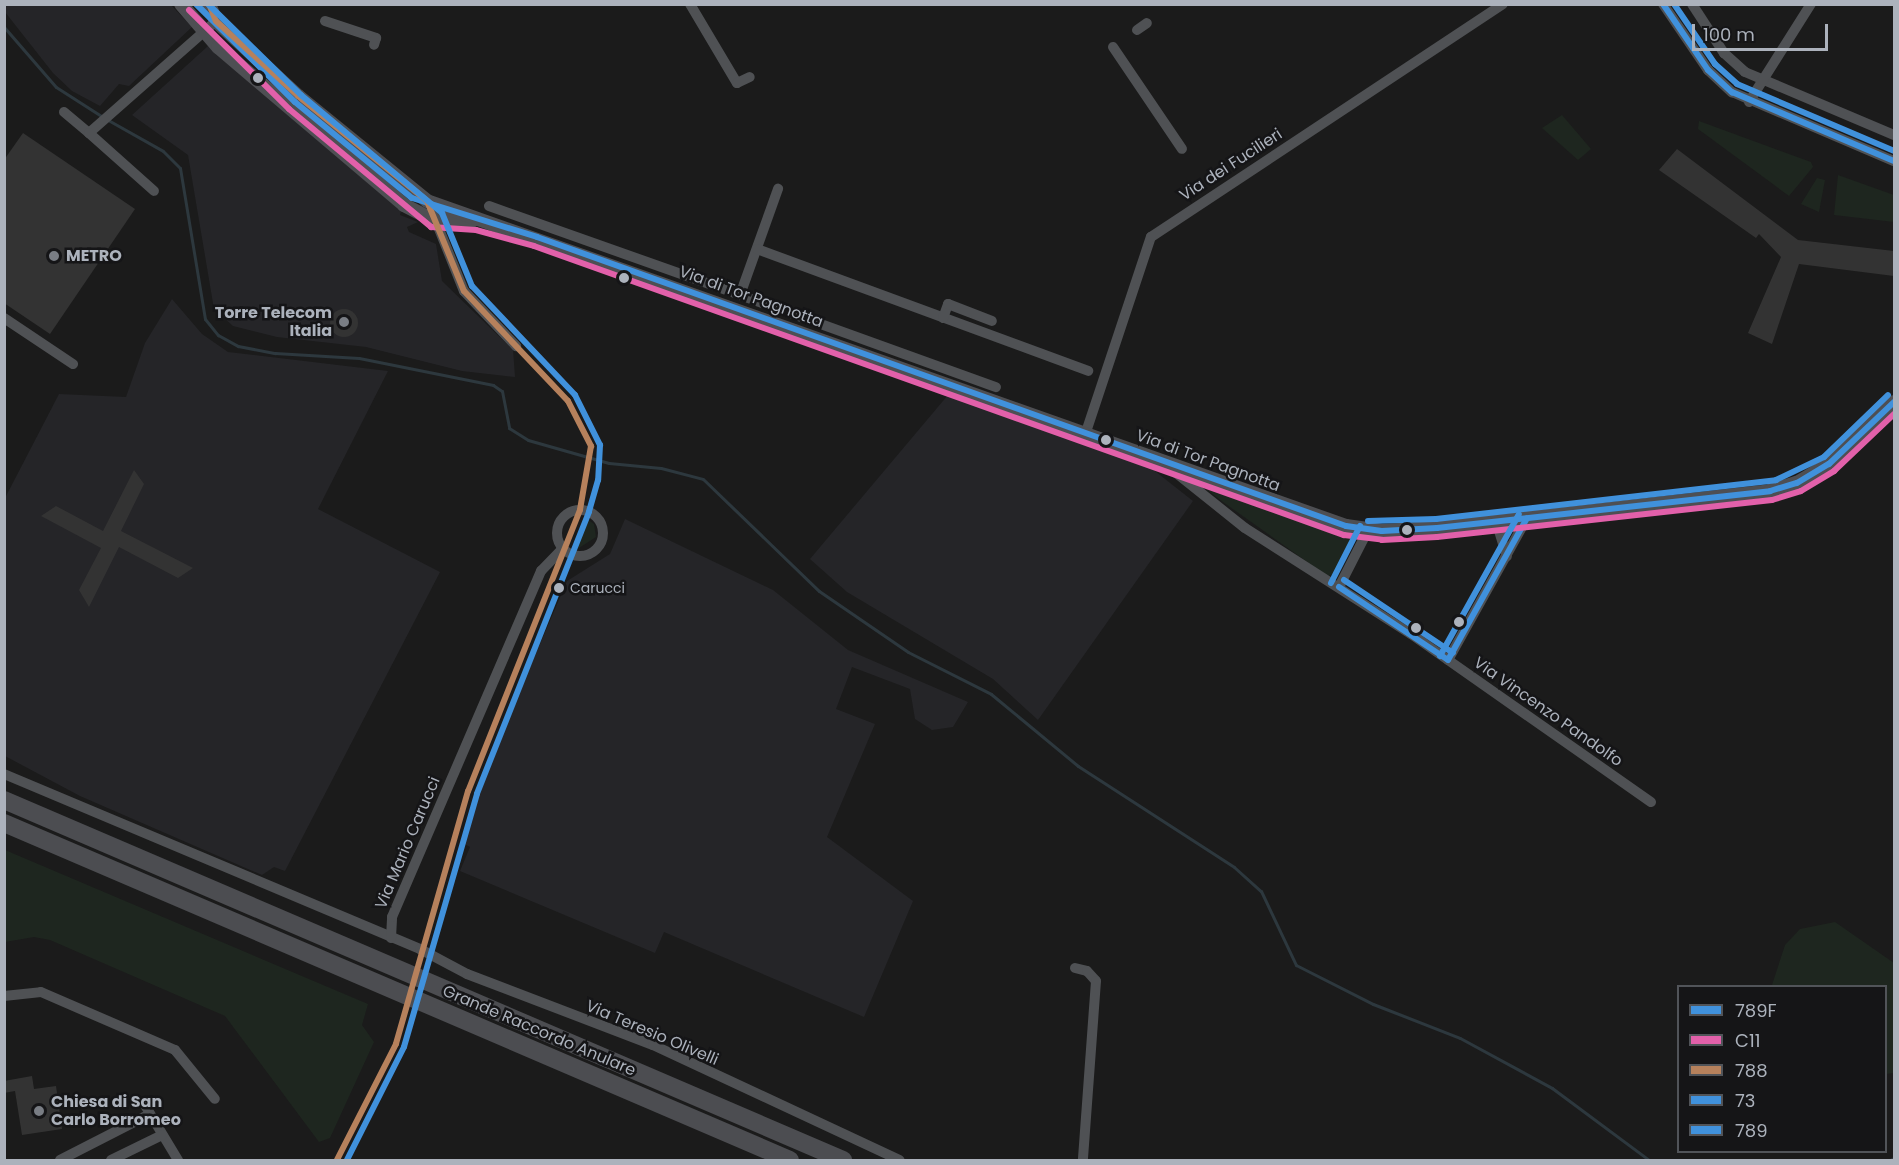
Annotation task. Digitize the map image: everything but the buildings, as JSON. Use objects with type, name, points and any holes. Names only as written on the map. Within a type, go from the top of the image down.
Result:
[{"type":"highway","name":"Grande Raccordo Anulare","points":[[4,800],[843,1161]]},
{"type":"highway","name":"Grande Raccordo Anulare","points":[[4,823],[790,1161]]},
{"type":"street","name":"Via di Tor Pagnotta","points":[[181,4],[427,201],[477,221],[537,237],[1317,518],[1368,530],[1527,518],[1788,487],[1829,464],[1894,402]]},
{"type":"street","name":"Via di Tor Pagnotta","points":[[209,4],[211,26],[258,83],[404,205],[435,219],[477,221]]},
{"type":"street","points":[[690,4],[737,83],[750,77]]},
{"type":"street","name":"Via dei Fucilieri","points":[[1085,435],[1151,237],[1503,4]]},
{"type":"street","points":[[1663,4],[1712,76],[1749,102],[1894,160]]},
{"type":"street","points":[[1692,4],[1724,53],[1761,80],[1894,135]]},
{"type":"street","points":[[1749,102],[1811,4]]},
{"type":"street","points":[[325,21],[376,38],[374,45]]},
{"type":"street","points":[[1137,30],[1147,23]]},
{"type":"street","points":[[89,133],[102,124],[211,26]]},
{"type":"street","points":[[1113,47],[1182,149]]},
{"type":"street","points":[[64,111],[154,191]]},
{"type":"street","points":[[740,295],[778,189]]},
{"type":"street","points":[[427,201],[464,291],[516,346]]},
{"type":"street","points":[[489,206],[996,387]]},
{"type":"street","points":[[757,249],[1088,371]]},
{"type":"street","points":[[943,318],[948,304],[993,321]]},
{"type":"street","points":[[4,318],[73,364]]},
{"type":"street","name":"Via Vincenzo Pandolfo","points":[[1162,462],[1245,528],[1448,660],[1651,802]]},
{"type":"street","points":[[584,511],[598,519],[603,534],[594,551],[576,555],[563,548],[558,529],[566,515],[584,511]]},
{"type":"street","points":[[1448,660],[1527,518]]},
{"type":"street","points":[[1496,521],[1506,555]]},
{"type":"street","points":[[1339,587],[1368,530]]},
{"type":"street","name":"Via Mario Carucci","points":[[4,774],[391,938],[392,917],[538,578],[545,563],[563,548]]},
{"type":"street","name":"Via Teresio Olivelli","points":[[391,938],[474,977],[653,1045],[900,1161]]},
{"type":"street","points":[[1075,968],[1087,971],[1096,981],[1083,1161]]},
{"type":"street","points":[[4,996],[41,992],[176,1050],[215,1099]]},
{"type":"street","points":[[143,1102],[178,1161]]},
{"type":"street","points":[[60,1161],[150,1114]]},
{"type":"street","points":[[111,1161],[162,1135]]},
{"type":"shaded area","points":[[4,5],[171,5],[192,27],[129,86],[119,84],[100,106],[72,91],[53,73],[5,12]]},
{"type":"shaded area","points":[[208,46],[401,211],[400,215],[418,222],[407,227],[409,232],[436,244],[442,281],[513,350],[515,377],[462,371],[366,347],[277,337],[233,326],[214,309],[188,155],[132,115]]},
{"type":"shaded area","points":[[1562,115],[1591,149],[1578,160],[1542,128]]},
{"type":"shaded area","points":[[1699,121],[1811,162],[1813,167],[1789,196],[1698,129]]},
{"type":"shaded area","points":[[1838,175],[1894,195],[1894,222],[1834,215]]},
{"type":"shaded area","points":[[1817,178],[1825,180],[1819,212],[1801,204]]},
{"type":"shaded area","points":[[172,299],[202,334],[228,352],[388,371],[318,509],[440,572],[285,871],[274,867],[262,875],[80,796],[5,756],[4,500],[59,394],[126,397],[145,343]]},
{"type":"shaded area","points":[[948,395],[1146,464],[1193,501],[1038,720],[993,679],[847,592],[810,559]]},
{"type":"shaded area","points":[[1211,485],[1344,531],[1353,536],[1353,546],[1337,574],[1327,576],[1206,489]]},
{"type":"shaded area","points":[[584,517],[594,524],[596,537],[579,548],[574,547]]},
{"type":"shaded area","points":[[625,519],[773,590],[848,650],[968,702],[953,727],[932,730],[915,719],[910,689],[852,667],[836,709],[875,724],[827,837],[913,901],[864,1017],[664,932],[655,953],[460,871],[470,847],[463,843],[489,763],[567,581],[610,554]]},
{"type":"shaded area","points":[[5,850],[368,1004],[362,1025],[374,1042],[330,1138],[319,1142],[225,1016],[50,940],[34,937],[5,942]]},
{"type":"shaded area","points":[[1835,922],[1894,963],[1894,1073],[1887,1074],[1887,985],[1772,985],[1785,945],[1800,929]]},
{"type":"waterway","points":[[4,27],[56,87],[103,117]]},
{"type":"waterway","points":[[108,120],[163,151],[180,168],[205,319],[218,335],[238,346],[275,353],[359,358],[493,385],[502,391],[509,428],[528,440],[609,463],[661,468],[703,479],[819,591],[908,652],[991,694],[1078,766],[1234,867],[1261,891],[1296,965],[1373,1004],[1460,1038],[1552,1088],[1649,1160]]},
{"type":"waterway","points":[[1890,1160],[1894,1158]]},
{"type":"transit line","name":"789F","points":[[196,4],[295,102],[412,198],[537,237],[1346,526],[1382,531],[1437,528],[1770,491],[1797,483],[1829,464],[1894,402]]},
{"type":"transit line","name":"73","points":[[208,4],[301,95],[442,213],[472,286],[575,395],[600,445],[598,480],[589,512],[477,794],[404,1047],[347,1160]]},
{"type":"transit line","name":"788","points":[[209,4],[216,21],[298,96],[427,201],[464,291],[568,401],[591,446],[580,510],[468,791],[396,1044],[337,1160]]},
{"type":"transit line","name":"789F","points":[[1663,4],[1708,70],[1732,92],[1894,161]]},
{"type":"transit line","name":"789","points":[[1674,4],[1715,64],[1737,84],[1894,151]]},
{"type":"transit line","name":"C11","points":[[189,10],[289,109],[431,227],[476,230],[534,246],[1344,535],[1382,540],[1437,537],[1772,500],[1801,491],[1834,471],[1894,414]]},
{"type":"transit line","name":"789","points":[[1368,521],[1436,519],[1776,480],[1824,457],[1888,395]]},
{"type":"transit line","name":"789","points":[[1440,656],[1519,514]]},
{"type":"transit line","name":"789F","points":[[1448,660],[1527,518]]},
{"type":"transit line","name":"789","points":[[1331,583],[1360,526]]},
{"type":"transit line","name":"789","points":[[1344,580],[1453,653]]},
{"type":"transit line","name":"789F","points":[[1339,587],[1448,660]]},
{"type":"place","name":"METRO","points":[[54,256]]},
{"type":"place","name":"Torre Telecom Italia","points":[[344,322]]},
{"type":"place","name":"Carucci","points":[[559,588]]},
{"type":"place","name":"Chiesa di San Carlo Borromeo","points":[[39,1111]]}]
